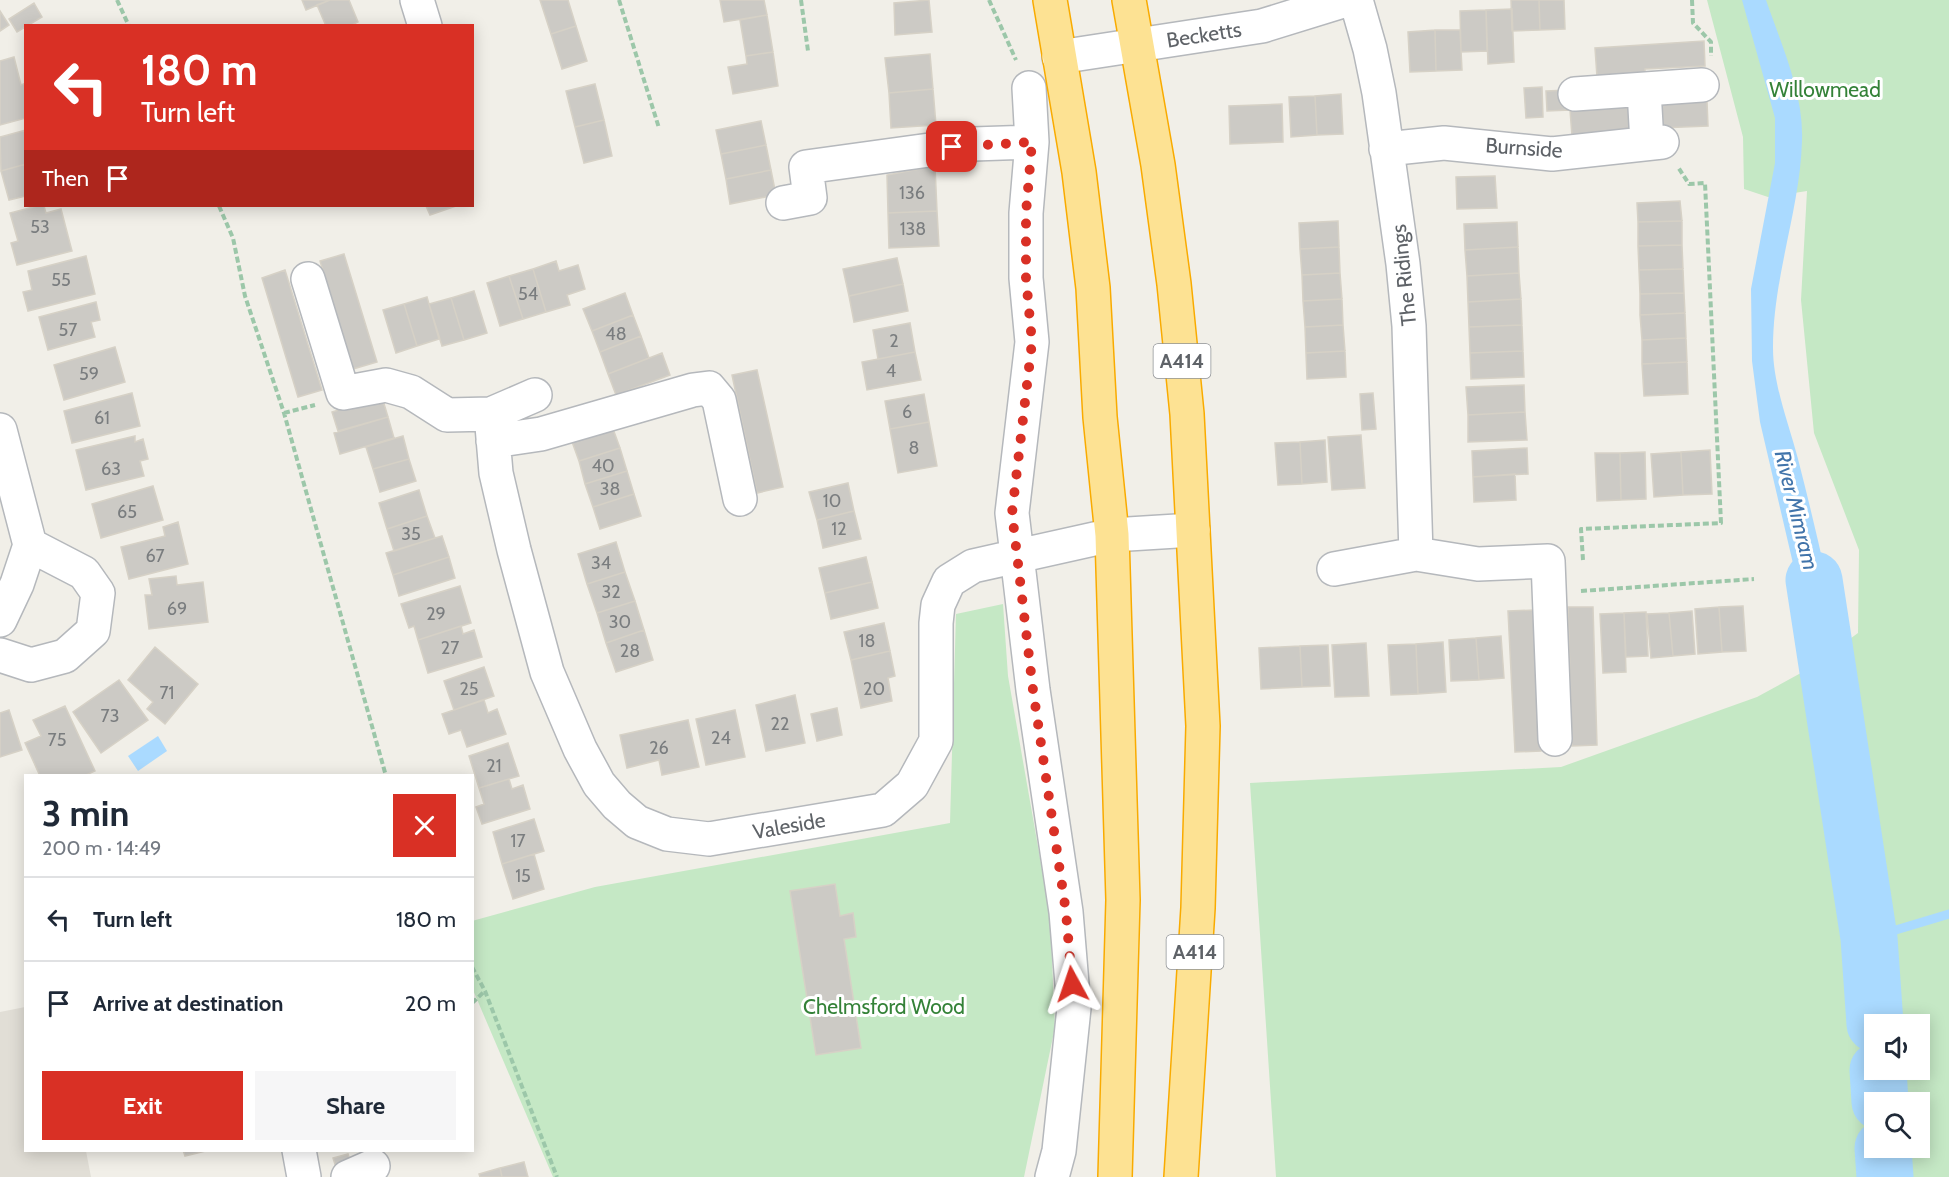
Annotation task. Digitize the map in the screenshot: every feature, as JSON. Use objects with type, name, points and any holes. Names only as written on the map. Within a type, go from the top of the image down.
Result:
[{"type":"highway","points":[[1050,0],[1079,172],[1093,288],[1100,417],[1112,535],[1124,900],[1115,1177]]},
{"type":"highway","name":"A414","points":[[1129,0],[1158,165],[1174,284],[1187,414],[1203,726],[1198,908],[1181,1177]]},
{"type":"street","points":[[417,0],[424,24]]},
{"type":"street","name":"Becketts","points":[[1059,57],[1262,26],[1346,0]]},
{"type":"street","name":"The Ridings","points":[[1356,0],[1372,60],[1397,211],[1410,326],[1416,555]]},
{"type":"street","points":[[1575,94],[1702,85]]},
{"type":"street","points":[[1029,88],[1032,142],[1026,213],[1026,278],[1032,342],[1012,513],[1016,556],[1066,912],[1074,1008],[1059,1151],[1052,1177]]},
{"type":"street","points":[[1644,90],[1655,143]]},
{"type":"street","points":[[783,203],[810,198],[806,167],[973,144],[1032,142]]},
{"type":"street","name":"Burnside","points":[[1386,149],[1444,143],[1552,154],[1655,143]]},
{"type":"street","points":[[308,279],[343,393],[386,385],[411,392],[447,415],[492,428],[541,434],[693,390],[709,388],[719,400],[740,500]]},
{"type":"street","points":[[492,428],[535,395]]},
{"type":"street","name":"Valeside","points":[[492,428],[496,473],[547,672],[580,749],[599,784],[617,805],[637,822],[667,834],[709,839],[883,810],[912,785],[936,741],[936,623],[942,591],[958,573],[973,566],[1112,535],[1193,530]]},
{"type":"street","points":[[0,430],[30,544],[17,584],[0,620]]},
{"type":"street","points":[[0,655],[31,664],[65,656],[93,631],[98,593],[84,573],[30,544]]},
{"type":"street","points":[[1334,569],[1416,555],[1478,564],[1548,561],[1555,739]]},
{"type":"street","points":[[299,1152],[304,1177]]},
{"type":"path","points":[[117,0],[128,24]]},
{"type":"path","points":[[619,0],[659,128]]},
{"type":"path","points":[[801,0],[808,51]]},
{"type":"path","points":[[989,0],[1029,88]]},
{"type":"path","points":[[1692,0],[1693,23],[1711,42],[1712,82],[1702,85]]},
{"type":"path","points":[[1584,570],[1581,529],[1721,523],[1705,183],[1689,183],[1655,143]]},
{"type":"path","points":[[219,207],[233,238],[245,297],[284,413],[385,774]]},
{"type":"path","points":[[1550,595],[1754,579]]},
{"type":"path","points":[[1584,581],[1585,591]]},
{"type":"path","points":[[474,971],[485,991],[557,1177]]},
{"type":"path","points":[[474,1001],[485,991]]},
{"type":"shaded area","points":[[24,1007],[24,1152],[86,1152],[91,1177],[0,1177],[0,1012]]},
{"type":"green space","name":"Willowmead","points":[[1707,0],[1949,0],[1949,1177],[1276,1177],[1250,783],[1561,767],[1757,697],[1810,668],[1858,633],[1859,550],[1814,433],[1801,300],[1807,191],[1768,197],[1744,189],[1743,137]]},
{"type":"green space","name":"Chelmsford Wood","points":[[1003,604],[1008,676],[1050,915],[1055,1027],[1024,1177],[553,1177],[474,992],[474,920],[595,887],[950,823],[956,614]]},
{"type":"water","points":[[1742,0],[1766,0],[1790,69],[1802,123],[1797,192],[1777,295],[1773,348],[1779,390],[1810,506],[1841,646],[1810,668],[1795,572],[1760,422],[1752,361],[1751,289],[1775,163],[1775,118]]},
{"type":"water","points":[[158,736],[167,751],[138,771],[128,756]]},
{"type":"building","points":[[302,0],[330,0],[306,10]]},
{"type":"building","points":[[330,0],[349,0],[358,22],[325,24],[317,5]]},
{"type":"building","points":[[540,0],[568,0],[576,26],[551,34]]},
{"type":"building","points":[[720,0],[764,0],[767,15],[724,22]]},
{"type":"building","points":[[929,0],[932,32],[895,35],[894,3]]},
{"type":"building","points":[[1511,0],[1539,0],[1540,30],[1512,31]]},
{"type":"building","points":[[1539,0],[1564,0],[1565,29],[1540,30]]},
{"type":"building","points":[[34,3],[42,17],[30,24],[24,24],[24,28],[17,32],[9,19]]},
{"type":"building","points":[[1512,9],[1514,62],[1488,64],[1486,10]]},
{"type":"building","points":[[1486,10],[1487,51],[1461,52],[1460,11]]},
{"type":"building","points":[[0,11],[9,25],[0,31]]},
{"type":"building","points":[[767,15],[773,52],[746,56],[740,20]]},
{"type":"building","points":[[576,26],[587,61],[562,69],[551,34]]},
{"type":"building","points":[[1435,30],[1436,71],[1410,72],[1408,32]]},
{"type":"building","points":[[1435,30],[1460,30],[1462,70],[1436,71]]},
{"type":"building","points":[[1704,41],[1705,66],[1645,69],[1645,75],[1597,77],[1595,48]]},
{"type":"building","points":[[773,52],[778,86],[733,94],[728,67],[747,64],[746,56]]},
{"type":"building","points":[[930,54],[933,89],[889,93],[885,58]]},
{"type":"building","points":[[14,57],[21,85],[24,84],[24,119],[0,125],[0,61]]},
{"type":"building","points":[[595,84],[604,120],[575,127],[566,91]]},
{"type":"building","points":[[1542,87],[1543,117],[1526,118],[1524,88]]},
{"type":"building","points":[[933,89],[936,125],[891,128],[889,93]]},
{"type":"building","points":[[1569,90],[1570,110],[1547,111],[1546,91]]},
{"type":"building","points":[[1341,94],[1343,134],[1317,135],[1315,96]]},
{"type":"building","points":[[1315,96],[1317,135],[1291,137],[1289,97]]},
{"type":"building","points":[[1707,101],[1708,126],[1659,128],[1659,103]]},
{"type":"building","points":[[1282,104],[1283,142],[1230,144],[1229,106]]},
{"type":"building","points":[[1632,107],[1633,133],[1572,136],[1570,110]]},
{"type":"building","points":[[604,120],[612,156],[584,163],[575,127]]},
{"type":"building","points":[[761,121],[766,145],[721,154],[716,130]]},
{"type":"building","points":[[24,131],[24,165],[1,171],[0,137]]},
{"type":"building","points":[[766,145],[771,170],[726,179],[721,154]]},
{"type":"building","points":[[24,165],[24,196],[9,200],[1,171]]},
{"type":"building","points":[[935,166],[937,211],[888,213],[887,175]]},
{"type":"building","points":[[771,170],[776,195],[730,204],[726,179]]},
{"type":"building","points":[[1495,176],[1497,208],[1457,209],[1456,177]]},
{"type":"building","points":[[1680,201],[1682,221],[1638,222],[1637,203]]},
{"type":"building","points":[[33,207],[44,207],[46,213],[61,209],[72,251],[17,265],[11,243],[18,241],[10,213]]},
{"type":"building","points":[[426,207],[453,207],[430,215]]},
{"type":"building","points":[[937,211],[939,246],[889,248],[888,213]]},
{"type":"building","points":[[1338,221],[1339,247],[1300,249],[1299,223]]},
{"type":"building","points":[[1682,221],[1682,245],[1638,246],[1638,222]]},
{"type":"building","points":[[1517,222],[1518,247],[1465,250],[1464,224]]},
{"type":"building","points":[[1682,245],[1683,269],[1639,270],[1638,246]]},
{"type":"building","points":[[1339,247],[1340,273],[1302,275],[1300,249]]},
{"type":"building","points":[[1518,247],[1519,273],[1467,276],[1465,250]]},
{"type":"building","points":[[344,254],[377,362],[353,369],[320,261]]},
{"type":"building","points":[[86,256],[95,294],[28,311],[23,292],[32,290],[28,271]]},
{"type":"building","points":[[897,258],[903,284],[849,296],[843,269]]},
{"type":"building","points":[[556,261],[559,271],[578,265],[585,289],[567,295],[570,305],[546,312],[533,269]]},
{"type":"building","points":[[533,269],[546,312],[523,319],[509,276]]},
{"type":"building","points":[[1683,269],[1684,293],[1640,294],[1639,270]]},
{"type":"building","points":[[285,270],[322,390],[298,397],[262,278]]},
{"type":"building","points":[[1340,273],[1342,299],[1303,301],[1302,275]]},
{"type":"building","points":[[1519,273],[1521,299],[1468,302],[1467,276]]},
{"type":"building","points":[[509,276],[523,319],[500,326],[487,283]]},
{"type":"building","points":[[903,284],[908,311],[854,322],[849,296]]},
{"type":"building","points":[[474,291],[487,333],[464,340],[451,298]]},
{"type":"building","points":[[625,293],[633,315],[592,331],[583,309]]},
{"type":"building","points":[[1684,293],[1685,313],[1640,315],[1640,294]]},
{"type":"building","points":[[427,297],[439,339],[417,346],[404,304]]},
{"type":"building","points":[[451,298],[464,340],[442,346],[429,304]]},
{"type":"building","points":[[1342,299],[1343,325],[1305,327],[1303,301]]},
{"type":"building","points":[[1521,299],[1522,325],[1469,327],[1468,302]]},
{"type":"building","points":[[96,302],[100,320],[91,322],[95,337],[48,350],[39,317]]},
{"type":"building","points":[[404,304],[417,346],[396,353],[383,310]]},
{"type":"building","points":[[1685,313],[1686,338],[1642,340],[1640,315]]},
{"type":"building","points":[[633,315],[641,336],[600,352],[592,331]]},
{"type":"building","points":[[910,323],[915,352],[878,359],[873,330]]},
{"type":"building","points":[[1343,325],[1345,351],[1306,353],[1305,327]]},
{"type":"building","points":[[1522,325],[1523,351],[1470,353],[1469,327]]},
{"type":"building","points":[[641,336],[649,358],[608,374],[600,352]]},
{"type":"building","points":[[1686,338],[1687,362],[1642,364],[1642,340]]},
{"type":"building","points":[[115,347],[125,382],[64,400],[54,365]]},
{"type":"building","points":[[1345,351],[1346,377],[1307,379],[1306,353]]},
{"type":"building","points":[[1523,351],[1524,377],[1471,379],[1470,353]]},
{"type":"building","points":[[915,352],[921,380],[867,390],[862,362]]},
{"type":"building","points":[[662,353],[670,375],[616,395],[608,374]]},
{"type":"building","points":[[1687,362],[1688,394],[1644,396],[1642,364]]},
{"type":"building","points":[[757,370],[783,487],[757,493],[732,375]]},
{"type":"building","points":[[1524,385],[1525,412],[1468,415],[1466,387]]},
{"type":"building","points":[[132,393],[140,426],[72,443],[64,411]]},
{"type":"building","points":[[1373,393],[1376,429],[1362,430],[1360,394]]},
{"type":"building","points":[[924,394],[929,422],[890,429],[885,401]]},
{"type":"building","points":[[382,397],[388,417],[338,431],[332,412]]},
{"type":"building","points":[[1525,412],[1527,440],[1468,442],[1468,415]]},
{"type":"building","points":[[388,417],[394,438],[340,454],[334,433]]},
{"type":"building","points":[[929,422],[937,466],[898,473],[890,429]]},
{"type":"building","points":[[612,426],[620,448],[579,461],[571,439]]},
{"type":"building","points":[[1361,435],[1365,488],[1332,490],[1328,437]]},
{"type":"building","points":[[135,436],[135,442],[143,439],[148,459],[140,461],[144,476],[86,490],[76,450]]},
{"type":"building","points":[[403,436],[409,459],[373,469],[366,447]]},
{"type":"building","points":[[1325,440],[1327,482],[1302,484],[1300,442]]},
{"type":"building","points":[[1300,442],[1302,484],[1278,485],[1275,443]]},
{"type":"building","points":[[620,448],[627,471],[585,484],[579,461]]},
{"type":"building","points":[[1527,448],[1528,474],[1473,477],[1472,451]]},
{"type":"building","points":[[1710,450],[1712,494],[1683,495],[1681,452]]},
{"type":"building","points":[[1645,452],[1646,499],[1621,500],[1620,453]]},
{"type":"building","points":[[1681,452],[1683,495],[1654,497],[1651,454]]},
{"type":"building","points":[[1595,453],[1620,453],[1621,500],[1597,501]]},
{"type":"building","points":[[409,459],[416,481],[380,492],[373,469]]},
{"type":"building","points":[[627,471],[634,494],[593,507],[585,484]]},
{"type":"building","points":[[1515,474],[1516,500],[1474,502],[1473,477]]},
{"type":"building","points":[[848,483],[854,511],[817,520],[809,492]]},
{"type":"building","points":[[153,486],[163,520],[101,538],[92,504]]},
{"type":"building","points":[[419,490],[427,516],[387,529],[379,503]]},
{"type":"building","points":[[634,494],[641,516],[600,529],[593,507]]},
{"type":"building","points":[[854,511],[861,539],[823,548],[817,520]]},
{"type":"building","points":[[427,516],[435,538],[394,551],[387,529]]},
{"type":"building","points":[[178,522],[188,564],[129,579],[121,547],[165,536],[163,527]]},
{"type":"building","points":[[442,536],[449,557],[393,575],[386,553]]},
{"type":"building","points":[[616,542],[625,572],[587,584],[578,554]]},
{"type":"building","points":[[449,557],[455,578],[399,596],[393,575]]},
{"type":"building","points":[[866,557],[872,582],[825,593],[819,568]]},
{"type":"building","points":[[625,572],[635,601],[597,613],[587,584]]},
{"type":"building","points":[[176,576],[177,585],[203,582],[208,622],[149,629],[145,595],[152,595],[149,579]]},
{"type":"building","points":[[872,582],[878,608],[831,619],[825,593]]},
{"type":"building","points":[[460,586],[471,623],[418,640],[414,626],[409,628],[401,604]]},
{"type":"building","points":[[635,601],[644,630],[606,643],[597,613]]},
{"type":"building","points":[[1743,606],[1746,651],[1722,652],[1719,607]]},
{"type":"building","points":[[1568,607],[1593,607],[1597,745],[1572,746]]},
{"type":"building","points":[[1719,607],[1722,652],[1698,654],[1695,609]]},
{"type":"building","points":[[1534,610],[1541,751],[1515,752],[1508,611]]},
{"type":"building","points":[[1692,611],[1695,654],[1673,656],[1669,613]]},
{"type":"building","points":[[1646,612],[1648,656],[1626,657],[1624,613]]},
{"type":"building","points":[[1624,613],[1626,672],[1603,673],[1600,614]]},
{"type":"building","points":[[1669,613],[1673,656],[1651,658],[1647,614]]},
{"type":"building","points":[[884,623],[890,651],[851,660],[844,632]]},
{"type":"building","points":[[461,626],[463,634],[474,630],[482,657],[428,673],[418,640]]},
{"type":"building","points":[[644,630],[653,660],[616,672],[606,643]]},
{"type":"building","points":[[1501,636],[1504,678],[1479,680],[1476,638]]},
{"type":"building","points":[[1476,638],[1479,680],[1451,681],[1449,640]]},
{"type":"building","points":[[1443,642],[1446,692],[1418,694],[1416,644]]},
{"type":"building","points":[[1366,643],[1369,696],[1335,697],[1332,645]]},
{"type":"building","points":[[1416,644],[1418,694],[1391,695],[1388,645]]},
{"type":"building","points":[[1328,645],[1330,686],[1302,687],[1300,646]]},
{"type":"building","points":[[1300,646],[1302,687],[1261,689],[1259,648]]},
{"type":"building","points":[[155,647],[198,684],[165,724],[147,709],[153,702],[128,680]]},
{"type":"building","points":[[890,651],[895,676],[888,678],[892,701],[861,708],[851,660]]},
{"type":"building","points":[[484,667],[494,696],[454,710],[444,681]]},
{"type":"building","points":[[119,680],[148,720],[101,753],[73,712]]},
{"type":"building","points":[[795,695],[805,743],[766,751],[756,705]]},
{"type":"building","points":[[484,700],[488,713],[497,709],[506,734],[467,747],[461,730],[449,734],[442,714]]},
{"type":"building","points":[[65,706],[95,771],[88,774],[39,774],[25,743],[41,736],[33,720]]},
{"type":"building","points":[[837,708],[842,735],[817,741],[811,714]]},
{"type":"building","points":[[9,710],[22,750],[0,757],[0,713]]},
{"type":"building","points":[[735,710],[745,757],[706,765],[696,719]]},
{"type":"building","points":[[688,720],[699,767],[662,775],[659,760],[627,768],[620,735]]},
{"type":"building","points":[[508,743],[519,776],[479,788],[469,756]]},
{"type":"building","points":[[509,779],[512,789],[523,785],[530,809],[482,824],[476,807],[484,804],[479,788]]},
{"type":"building","points":[[534,819],[544,851],[502,864],[493,832]]},
{"type":"building","points":[[534,854],[544,889],[513,899],[502,864]]},
{"type":"building","points":[[835,884],[840,916],[853,913],[856,937],[844,939],[861,1048],[816,1055],[790,891]]},
{"type":"building","points":[[184,1152],[202,1152],[185,1156]]},
{"type":"building","points":[[348,1154],[355,1177],[339,1177],[333,1158]]},
{"type":"building","points":[[524,1162],[528,1177],[502,1177],[500,1168]]},
{"type":"building","points":[[500,1168],[502,1177],[480,1177],[479,1174]]},
{"type":"waterway","name":"River Mimram","points":[[1814,580],[1869,938],[1874,1014]]},
{"type":"waterway","points":[[1869,938],[1949,914]]},
{"type":"waterway","name":"River Mimram","points":[[1879,1080],[1879,1092]]},
{"type":"waterway","name":"River Mimram","points":[[1884,1158],[1885,1177]]},
{"type":"route","points":[[952,147],[1032,142],[1026,213],[1026,278],[1032,342],[1012,513],[1033,690],[1066,912],[1072,984]]}]
